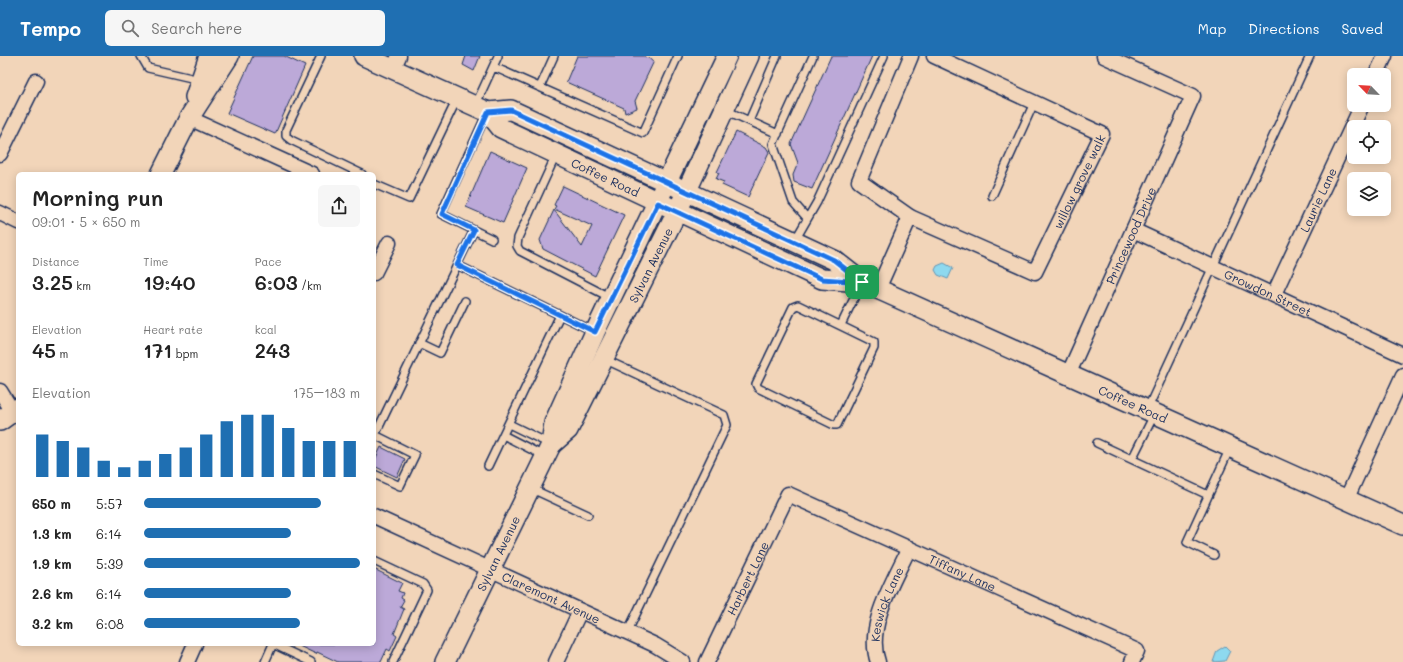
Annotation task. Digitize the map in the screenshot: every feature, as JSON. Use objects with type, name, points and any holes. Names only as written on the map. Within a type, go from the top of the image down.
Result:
[{"type":"main road","points":[[189,118],[209,56]]},
{"type":"main road","points":[[162,172],[189,118],[229,56]]},
{"type":"main road","name":"Coffee Road","points":[[364,56],[396,63],[457,99],[482,109],[511,110],[667,184],[834,260],[870,286],[1403,525]]},
{"type":"main road","name":"Sylvan Avenue","points":[[445,662],[548,450],[554,423],[595,332],[728,56]]},
{"type":"main road","name":"Sylvan Avenue","points":[[548,450],[568,430],[677,212],[749,56]]},
{"type":"main road","name":"Coffee Road","points":[[482,109],[501,128],[557,153],[658,203],[822,279],[870,286]]},
{"type":"street","name":"willow grove walk","points":[[911,56],[859,181],[910,217],[1036,272],[1102,134],[934,56]]},
{"type":"street","name":"Princewood Drive","points":[[1068,375],[1193,96],[1104,56]]},
{"type":"street","points":[[1379,68],[1385,56]]},
{"type":"street","points":[[0,154],[36,81]]},
{"type":"street","name":"Laurie Lane","points":[[1274,294],[1359,112]]},
{"type":"street","points":[[189,118],[308,172]]},
{"type":"street","points":[[0,213],[16,221]]},
{"type":"street","points":[[870,286],[910,217]]},
{"type":"street","name":"Growdon Street","points":[[1133,230],[1403,355]]},
{"type":"street","points":[[376,269],[388,243]]},
{"type":"street","points":[[1346,500],[1403,375]]},
{"type":"street","points":[[0,391],[10,414]]},
{"type":"street","name":"Tiffany Lane","points":[[788,494],[909,548],[1134,656]]},
{"type":"street","name":"Harbert Lane","points":[[707,662],[788,494]]},
{"type":"street","name":"Claremont Avenue","points":[[376,517],[655,645],[683,662]]},
{"type":"street","name":"Keswick Lane","points":[[878,662],[875,645],[878,618],[909,548]]},
{"type":"street","points":[[556,662],[580,611]]},
{"type":"street","points":[[187,662],[194,646]]},
{"type":"lane","points":[[141,56],[148,68],[200,80]]},
{"type":"lane","points":[[321,56],[286,130],[286,136],[291,140],[358,172]]},
{"type":"lane","points":[[492,239],[442,214],[482,109],[498,56]]},
{"type":"lane","points":[[540,87],[554,56]]},
{"type":"lane","points":[[494,67],[643,133],[678,56]]},
{"type":"lane","points":[[748,121],[777,56]]},
{"type":"lane","points":[[808,218],[793,202],[773,144],[813,56]]},
{"type":"lane","points":[[794,242],[817,202],[884,56]]},
{"type":"lane","points":[[1132,459],[1213,266],[1310,56]]},
{"type":"lane","points":[[376,185],[409,199],[457,99]]},
{"type":"lane","points":[[992,196],[1034,103]]},
{"type":"lane","points":[[724,109],[778,134]]},
{"type":"lane","points":[[557,153],[518,238],[517,246],[520,251],[611,298]]},
{"type":"lane","points":[[376,432],[474,230]]},
{"type":"lane","points":[[457,265],[595,332]]},
{"type":"lane","points":[[841,325],[870,286]]},
{"type":"lane","points":[[419,343],[440,353],[465,301]]},
{"type":"lane","points":[[798,306],[841,325],[874,342],[874,348],[837,425],[834,425],[758,388],[756,384],[793,307],[798,306]]},
{"type":"lane","points":[[488,466],[560,316]]},
{"type":"lane","points":[[604,359],[724,415],[727,424],[627,633]]},
{"type":"lane","points":[[508,424],[548,450]]},
{"type":"lane","points":[[503,435],[548,450]]},
{"type":"lane","points":[[376,437],[415,455],[400,486],[376,475]]},
{"type":"lane","points":[[1097,443],[1208,495]]},
{"type":"lane","points":[[1214,554],[1187,542],[1230,448]]},
{"type":"lane","points":[[529,488],[588,515]]},
{"type":"lane","points":[[376,562],[423,584],[427,590],[393,662]]},
{"type":"lane","points":[[264,662],[272,646]]},
{"type":"lane","points":[[277,646],[311,662]]},
{"type":"water","points":[[944,263],[953,268],[948,279],[938,275],[935,270],[937,266]]},
{"type":"water","points":[[1225,646],[1230,651],[1225,661],[1213,662],[1217,651]]},
{"type":"building","points":[[253,56],[284,56],[305,66],[275,134],[227,113]]},
{"type":"building","points":[[466,56],[480,56],[474,71],[463,65]]},
{"type":"building","points":[[577,56],[644,56],[654,61],[635,101],[637,108],[625,113],[624,108],[566,82]]},
{"type":"building","points":[[831,56],[872,56],[812,189],[794,182],[793,175],[798,163],[791,144]]},
{"type":"building","points":[[736,132],[766,147],[769,152],[748,197],[722,185],[724,182],[716,179],[719,173],[717,172]]},
{"type":"building","points":[[490,151],[527,168],[503,223],[466,207]]},
{"type":"building","points":[[563,186],[624,215],[595,276],[543,249],[540,240],[554,210],[582,247],[592,226],[554,209],[556,206],[554,205]]},
{"type":"building","points":[[381,447],[405,459],[397,477],[376,467],[376,458]]},
{"type":"building","points":[[376,570],[402,583],[398,591],[403,593],[401,598],[404,600],[400,607],[404,609],[394,634],[397,636],[390,651],[387,649],[381,662],[338,662],[317,652],[316,654],[299,646],[376,646]]},
{"type":"route","points":[[511,110],[667,184],[834,260],[862,282],[822,279],[658,203],[595,332],[457,265],[474,230],[442,214],[488,112],[511,110]]}]
